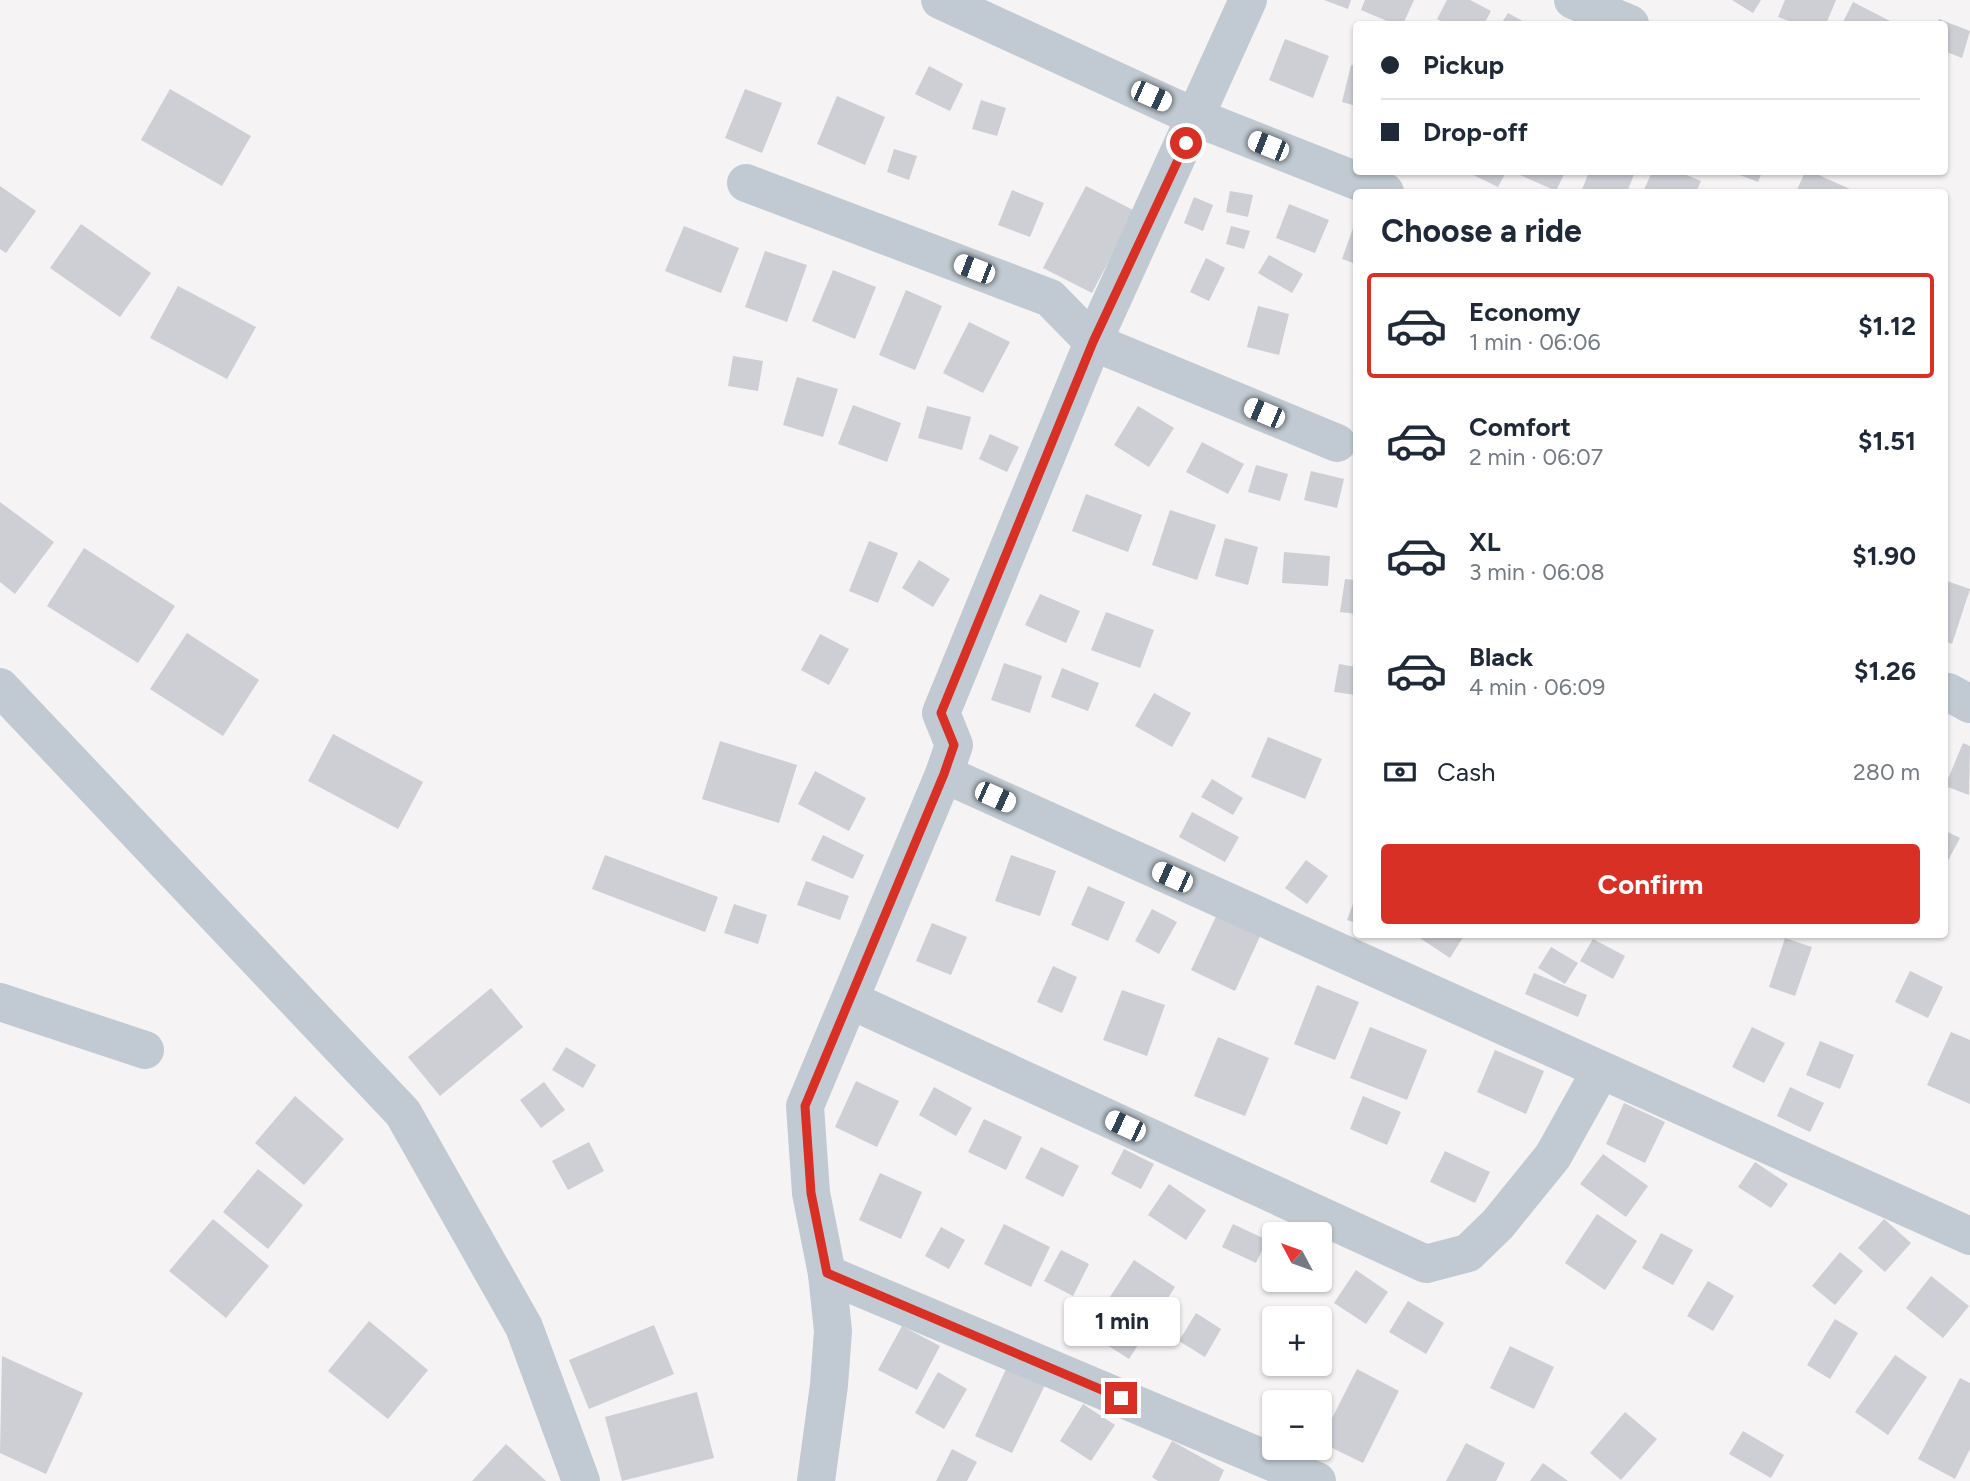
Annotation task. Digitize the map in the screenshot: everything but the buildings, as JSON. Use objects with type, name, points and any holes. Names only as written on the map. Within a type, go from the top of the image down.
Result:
[{"type":"street","points":[[940,0],[1197,118],[1377,189]]},
{"type":"street","points":[[816,1481],[829,1385],[833,1331],[827,1273],[811,1193],[805,1106],[944,774],[954,745],[941,713],[1093,342],[1197,118],[1248,0]]},
{"type":"street","points":[[1573,0],[1623,21]]},
{"type":"street","points":[[746,183],[1050,298],[1093,342],[1337,443]]},
{"type":"street","points":[[0,687],[403,1113],[524,1327],[581,1481]]},
{"type":"street","points":[[944,774],[1970,1236]]},
{"type":"street","points":[[850,1000],[1426,1265],[1468,1253],[1498,1224],[1553,1156],[1601,1070]]},
{"type":"street","points":[[0,1002],[145,1050]]},
{"type":"street","points":[[827,1273],[1317,1481]]},
{"type":"route","points":[[1121,1398],[827,1273],[811,1193],[805,1106],[944,774],[954,745],[941,713],[1093,342],[1186,143]]}]
